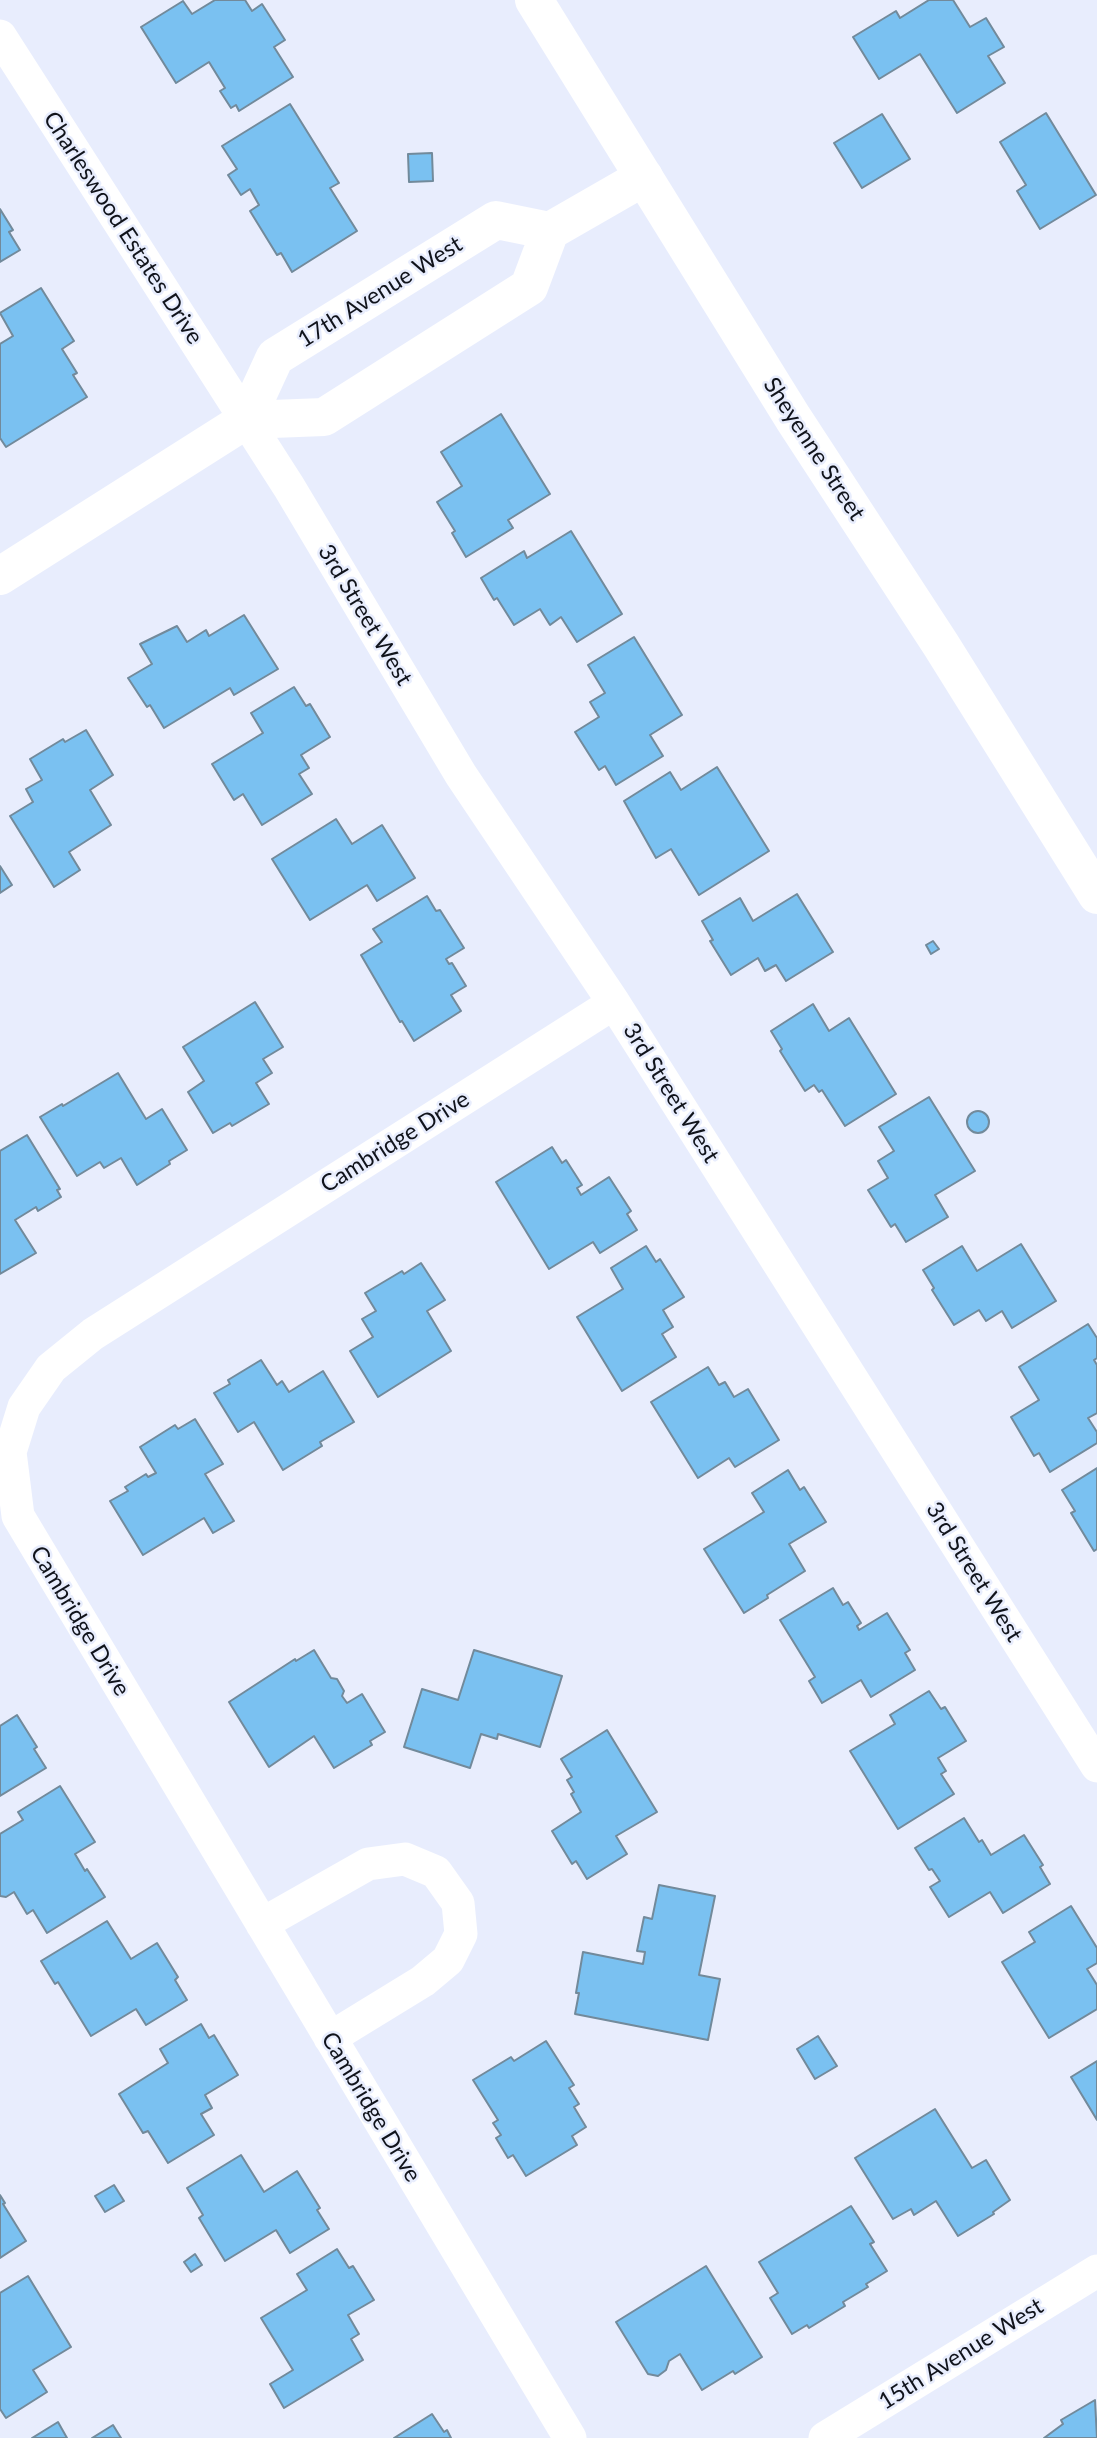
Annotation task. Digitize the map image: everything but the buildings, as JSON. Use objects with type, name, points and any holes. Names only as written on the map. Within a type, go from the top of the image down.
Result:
[{"type":"street","name":"Sheyenne Street","points":[[534,0],[793,418],[941,645],[1097,895]]},
{"type":"street","name":"Charleswood Estates Drive","points":[[0,36],[246,419]]},
{"type":"street","points":[[0,576],[246,419],[324,417],[529,287],[550,231],[644,177]]},
{"type":"street","name":"17th Avenue West","points":[[246,419],[275,357],[496,220],[550,231]]},
{"type":"street","name":"3rd Street West","points":[[246,419],[461,775],[614,1003],[1097,1766]]},
{"type":"street","name":"Cambridge Drive","points":[[570,2438],[18,1516],[10,1452],[24,1407],[51,1368],[93,1334],[614,1003]]},
{"type":"street","points":[[262,1924],[368,1864],[405,1859],[436,1872],[458,1903],[461,1934],[448,1960],[423,1981],[330,2038]]},
{"type":"street","name":"15th Avenue West","points":[[825,2438],[1097,2271]]}]
